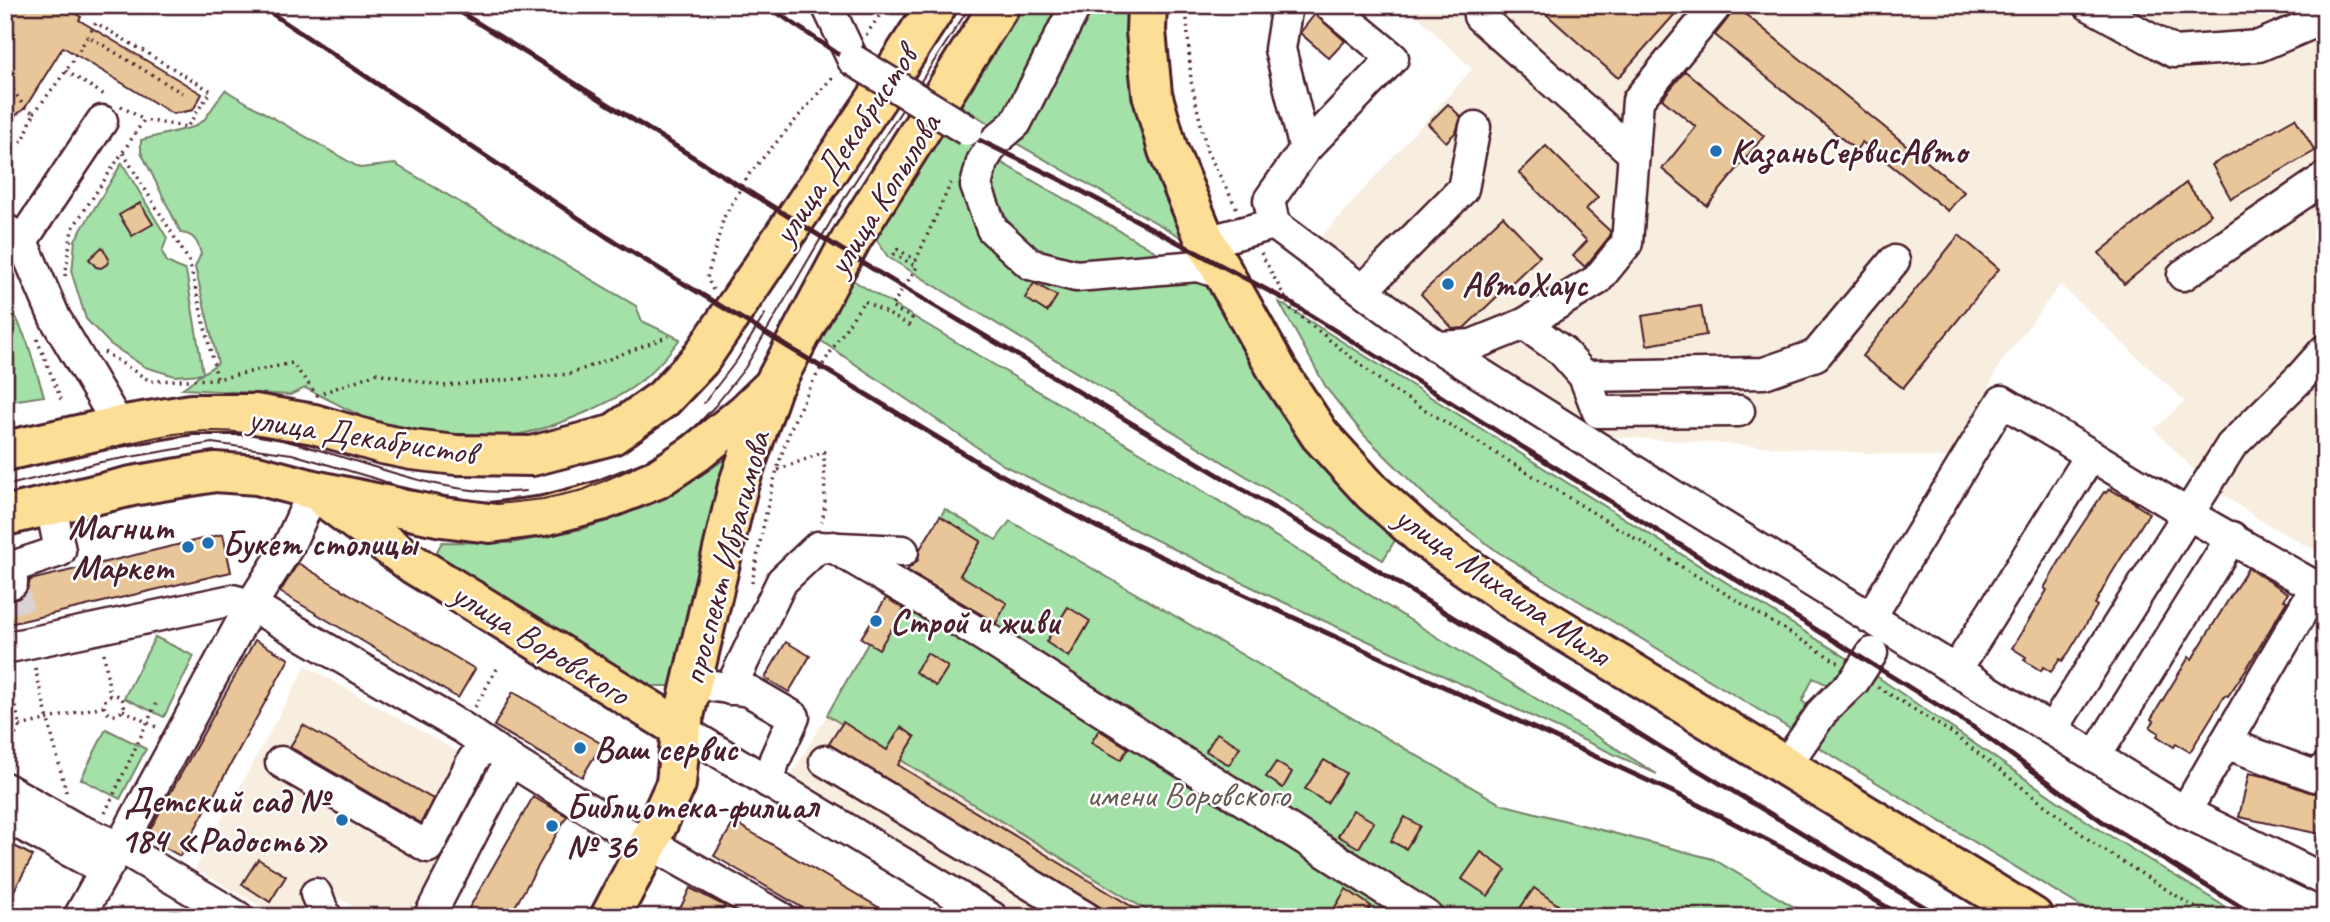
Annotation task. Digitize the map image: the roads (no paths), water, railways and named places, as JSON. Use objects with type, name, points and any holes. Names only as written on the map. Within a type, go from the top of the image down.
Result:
[{"type":"main road","name":"улица Копылова","points":[[772,388],[852,238],[1000,5]]},
{"type":"main road","name":"улица Михаила Миля","points":[[1146,5],[1152,94],[1168,149],[1214,258],[1279,373],[1320,435],[1372,492],[1423,537],[1517,603],[2033,917]]},
{"type":"main road","name":"улица Декабристов","points":[[5,452],[119,426],[191,414],[255,414],[314,424],[382,444],[456,455],[532,456],[612,435],[663,399],[701,360],[933,11]]},
{"type":"main road","name":"улица Декабристов","points":[[5,516],[132,486],[215,472],[257,475],[405,510],[490,523],[544,516],[601,501],[657,479],[696,453],[772,388]]},
{"type":"main road","name":"проспект Ибрагимова","points":[[610,917],[681,729],[738,486],[772,388]]},
{"type":"main road","name":"улица Воровского","points":[[412,450],[405,510],[413,564]]},
{"type":"main road","name":"улица Воровского","points":[[314,490],[413,564],[681,729]]},
{"type":"main road","name":"проспект Ибрагимова","points":[[585,917],[638,839]]},
{"type":"street","points":[[827,5],[852,58],[967,130],[995,141]]},
{"type":"street","points":[[1076,5],[1016,123],[995,141],[982,162],[976,186],[992,229],[1030,264],[1076,276],[1198,266],[1261,227],[1269,200],[1305,149],[1393,58],[1329,5]]},
{"type":"street","points":[[1287,5],[1280,49],[1305,149]]},
{"type":"street","points":[[2089,5],[2174,51],[2259,46],[2325,18]]},
{"type":"street","points":[[1438,347],[1472,345],[1524,324],[1597,280],[1627,243],[1638,100],[1716,6]]},
{"type":"street","points":[[1479,16],[1634,153]]},
{"type":"street","points":[[102,121],[14,235],[55,318],[119,426]]},
{"type":"street","points":[[1363,290],[1463,189],[1475,127]]},
{"type":"street","points":[[2183,275],[2238,253],[2325,178]]},
{"type":"street","points":[[1261,227],[1363,290],[1438,347],[2185,813],[2325,880]]},
{"type":"street","points":[[1584,376],[1764,373],[1816,355],[1894,261]]},
{"type":"street","points":[[1524,324],[1562,351],[1584,376],[1598,412],[1739,411]]},
{"type":"street","points":[[2052,730],[2231,446],[2325,350]]},
{"type":"street","points":[[1870,618],[2003,401],[2188,514],[2320,589],[2185,813]]},
{"type":"street","points":[[1956,670],[2091,455]]},
{"type":"street","points":[[79,917],[99,845],[177,739],[251,605],[289,545],[314,490]]},
{"type":"street","points":[[12,583],[12,567],[60,551],[51,505]]},
{"type":"street","points":[[2095,757],[2232,537]]},
{"type":"street","points":[[730,689],[782,581],[825,547],[902,551]]},
{"type":"street","points":[[825,547],[982,635],[1428,917]]},
{"type":"street","points":[[20,638],[99,627],[232,600],[251,605],[474,736],[747,908],[780,917]]},
{"type":"street","points":[[1785,766],[1823,711],[1865,664]]},
{"type":"street","points":[[692,683],[749,691],[794,717],[768,782]]},
{"type":"street","name":"улица Воровского","points":[[681,729],[973,912]]},
{"type":"street","points":[[281,762],[428,847],[473,760],[474,736]]},
{"type":"street","points":[[2225,743],[2315,776],[2325,768]]},
{"type":"street","points":[[429,917],[510,760]]},
{"type":"street","points":[[825,761],[1085,917]]},
{"type":"street","points":[[5,788],[99,845],[238,917]]},
{"type":"street","points":[[5,816],[99,845]]},
{"type":"tunnel","points":[[12,583],[21,621]]},
{"type":"tram line","points":[[5,486],[101,462],[212,443],[292,454],[407,490],[497,504],[543,499],[583,490],[631,469],[673,444],[696,426],[745,368],[848,192],[971,5]]},
{"type":"tram line","points":[[704,403],[737,360],[765,314]]},
{"type":"tram line","points":[[61,461],[152,438],[198,431],[221,431],[280,440],[454,488],[490,492],[526,491]]},
{"type":"railway","points":[[259,5],[607,237],[981,464],[1097,527],[1677,794],[1825,870],[1903,917]]},
{"type":"railway","points":[[449,5],[876,271],[1353,555],[1678,758],[1941,917]]},
{"type":"railway","points":[[766,5],[847,60],[973,137],[1057,178],[1286,300],[1973,727],[2103,822],[2257,917]]},
{"type":"place","name":"КазаньСервисАвто","points":[[1716,151]]},
{"type":"place","name":"АвтоХаус","points":[[1448,284]]},
{"type":"place","name":"Букет столицы","points":[[208,543]]},
{"type":"place","name":"Магнит Маркет","points":[[188,547]]},
{"type":"place","name":"Строй и живи","points":[[876,621]]},
{"type":"place","name":"Ваш сервис","points":[[580,748]]},
{"type":"place","name":"Детский сад № 184 «Радость»","points":[[342,820]]},
{"type":"place","name":"Библиотека-филиал № 36","points":[[552,826]]},
{"type":"park label","name":"имени Воровского","points":[[1188,794]]}]
